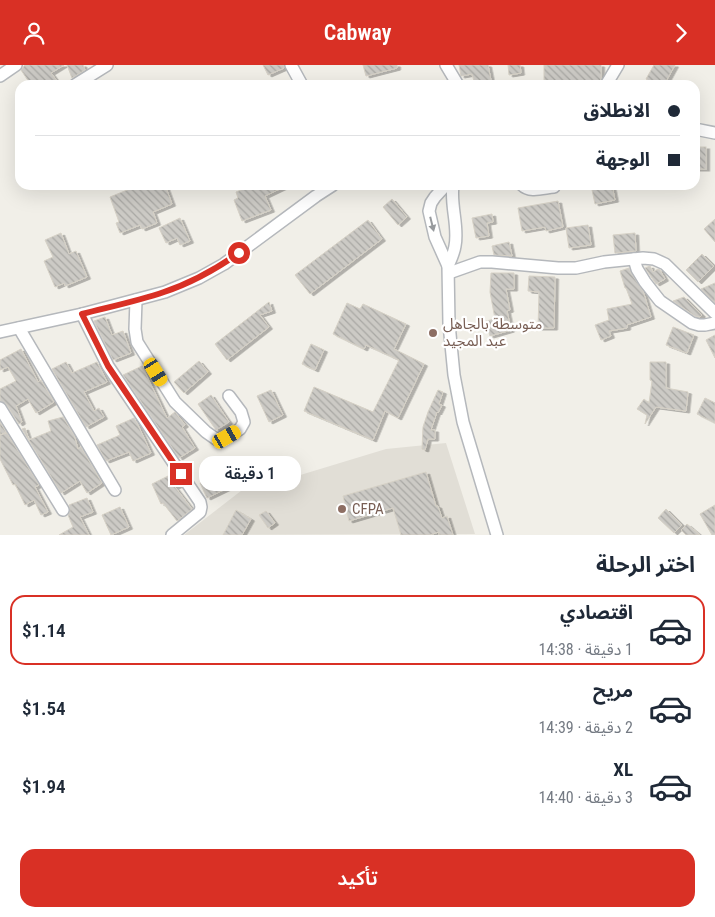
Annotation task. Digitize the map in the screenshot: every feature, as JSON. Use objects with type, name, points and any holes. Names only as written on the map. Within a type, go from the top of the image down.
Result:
[{"type":"street","points":[[0,76],[16,65]]},
{"type":"street","points":[[83,80],[107,65]]},
{"type":"street","points":[[291,65],[299,80]]},
{"type":"street","points":[[446,65],[455,80]]},
{"type":"street","points":[[609,80],[618,65]]},
{"type":"street","points":[[700,130],[715,133]]},
{"type":"street","points":[[0,332],[136,300],[165,292],[199,278],[224,264],[325,190]]},
{"type":"street","points":[[441,190],[434,197],[429,211],[448,269],[454,375],[463,422],[497,535]]},
{"type":"street","points":[[448,269],[455,246],[452,190]]},
{"type":"street","points":[[448,269],[480,262],[558,268],[576,267],[643,257],[665,264],[715,313]]},
{"type":"street","points":[[634,259],[637,269],[645,282],[660,301],[692,323],[699,325],[715,323]]},
{"type":"street","points":[[136,300],[134,329],[137,342],[175,402],[206,433],[216,439],[227,437],[240,429],[244,422],[241,412],[229,396]]},
{"type":"street","points":[[82,314],[108,366],[200,502],[202,507],[200,512],[172,535]]},
{"type":"street","points":[[19,328],[115,490]]},
{"type":"street","points":[[0,407],[63,510]]},
{"type":"shaded area","name":"CFPA","points":[[446,443],[475,534],[184,535],[259,477],[274,483],[386,449]]},
{"type":"building","points":[[25,65],[64,65],[51,73],[56,80],[28,80],[21,70]]},
{"type":"building","points":[[67,65],[83,65],[85,70],[72,78]]},
{"type":"building","points":[[263,65],[284,65],[284,68],[268,75]]},
{"type":"building","points":[[363,65],[397,65],[397,68],[366,76]]},
{"type":"building","points":[[459,65],[488,65],[491,80],[474,80],[472,74],[461,76]]},
{"type":"building","points":[[508,65],[520,65],[521,73],[509,75]]},
{"type":"building","points":[[544,65],[601,65],[600,80],[544,80]]},
{"type":"building","points":[[654,65],[675,65],[667,80],[646,79]]},
{"type":"building","points":[[700,147],[706,147],[706,169],[700,169]]},
{"type":"building","points":[[127,190],[167,190],[172,204],[153,212],[157,223],[142,229],[140,225],[120,233],[116,223],[119,222],[110,197]]},
{"type":"building","points":[[241,190],[278,190],[265,196],[271,210],[242,221],[234,200],[238,198],[236,192]]},
{"type":"building","points":[[592,190],[613,190],[615,200],[595,204]]},
{"type":"building","points":[[392,199],[407,217],[398,225],[383,207]]},
{"type":"building","points":[[558,201],[563,227],[546,231],[545,227],[522,231],[518,208]]},
{"type":"building","points":[[492,214],[493,222],[487,223],[489,236],[476,238],[472,218]]},
{"type":"building","points":[[180,218],[190,241],[180,245],[177,238],[166,243],[159,228]]},
{"type":"building","points":[[715,219],[715,242],[704,229]]},
{"type":"building","points":[[368,220],[382,239],[310,294],[295,275]]},
{"type":"building","points":[[588,225],[591,245],[569,248],[566,228]]},
{"type":"building","points":[[61,233],[69,254],[76,251],[87,277],[65,286],[64,283],[55,287],[44,261],[53,257],[45,240]]},
{"type":"building","points":[[635,233],[636,251],[615,253],[613,235]]},
{"type":"building","points":[[509,242],[512,256],[494,255],[492,246]]},
{"type":"building","points":[[702,254],[714,266],[698,282],[686,270]]},
{"type":"building","points":[[650,266],[653,272],[658,269],[660,270],[665,279],[656,284],[645,268]]},
{"type":"building","points":[[629,268],[643,291],[651,317],[627,325],[627,328],[609,331],[611,336],[601,340],[595,325],[609,320],[607,309],[632,304],[620,271]]},
{"type":"building","points":[[491,273],[514,273],[514,289],[506,289],[510,310],[507,311],[511,330],[490,336],[486,321],[495,319],[490,292]]},
{"type":"building","points":[[529,276],[555,277],[554,328],[538,328],[539,292],[528,291]]},
{"type":"building","points":[[715,283],[715,303],[701,289]]},
{"type":"building","points":[[684,297],[702,315],[700,317],[695,316],[673,301]]},
{"type":"building","points":[[269,302],[272,311],[260,315],[269,327],[227,360],[215,344]]},
{"type":"building","points":[[347,303],[360,309],[363,304],[406,324],[394,349],[424,364],[398,418],[385,411],[373,440],[304,411],[314,387],[373,412],[399,360],[366,345],[364,349],[333,334]]},
{"type":"building","points":[[105,317],[112,335],[123,331],[131,353],[113,360],[94,321]]},
{"type":"building","points":[[673,327],[694,335],[687,353],[666,345]]},
{"type":"building","points":[[715,335],[715,358],[706,340]]},
{"type":"building","points":[[311,344],[324,350],[315,370],[302,364]]},
{"type":"building","points":[[21,349],[38,382],[41,380],[54,402],[36,413],[28,399],[16,406],[22,422],[19,424],[6,404],[0,401],[0,389],[16,381],[8,367],[0,370],[0,360]]},
{"type":"building","points":[[199,361],[208,372],[184,393],[174,382]]},
{"type":"building","points":[[66,362],[72,373],[97,362],[107,382],[84,392],[94,411],[99,408],[104,417],[86,427],[52,369]]},
{"type":"building","points":[[650,362],[666,362],[666,388],[688,392],[686,411],[656,407],[645,424],[647,415],[637,409],[644,399],[649,403],[652,381],[650,380]]},
{"type":"building","points":[[142,366],[167,418],[175,412],[185,425],[182,427],[195,448],[179,458],[123,375]]},
{"type":"building","points":[[271,390],[283,415],[269,422],[257,396]]},
{"type":"building","points":[[438,390],[443,392],[439,404],[442,405],[437,412],[431,430],[435,430],[435,439],[428,439],[425,450],[422,449],[423,427]]},
{"type":"building","points":[[211,395],[229,422],[216,430],[198,404]]},
{"type":"building","points":[[705,398],[715,403],[715,423],[697,414]]},
{"type":"building","points":[[63,417],[74,435],[78,449],[81,447],[102,483],[87,493],[80,481],[61,493],[22,429],[25,428],[29,440],[51,431],[48,421]]},
{"type":"building","points":[[134,418],[151,453],[133,461],[129,452],[106,461],[97,445],[120,435],[116,426]]},
{"type":"building","points":[[0,422],[6,432],[0,435]]},
{"type":"building","points":[[7,433],[39,485],[35,487],[48,512],[41,515],[34,500],[25,505],[0,459],[0,435]]},
{"type":"building","points":[[229,469],[236,484],[207,498],[200,483]]},
{"type":"building","points":[[426,472],[436,506],[438,506],[442,518],[447,516],[453,535],[439,535],[439,532],[430,535],[401,535],[393,508],[349,521],[343,496]]},
{"type":"building","points":[[172,474],[180,485],[175,487],[192,509],[177,521],[163,503],[161,504],[152,484]]},
{"type":"building","points":[[87,498],[93,512],[80,517],[89,535],[59,535],[73,527],[68,515],[69,505]]},
{"type":"building","points":[[715,505],[715,535],[712,535],[700,514]]},
{"type":"building","points":[[120,507],[129,527],[111,535],[102,515]]},
{"type":"building","points":[[666,509],[682,525],[674,533],[658,518]]},
{"type":"building","points":[[236,510],[251,519],[242,535],[223,535]]},
{"type":"building","points":[[266,511],[275,523],[268,528],[259,515]]},
{"type":"building","points":[[687,524],[700,535],[686,535],[681,530]]},
{"type":"place","name":"متوسطة بالجاهل عبد المجيد","points":[[433,333]]},
{"type":"place","name":"CFPA","points":[[342,509]]},
{"type":"route","points":[[181,474],[108,366],[82,314],[165,292],[199,278],[239,253]]}]
